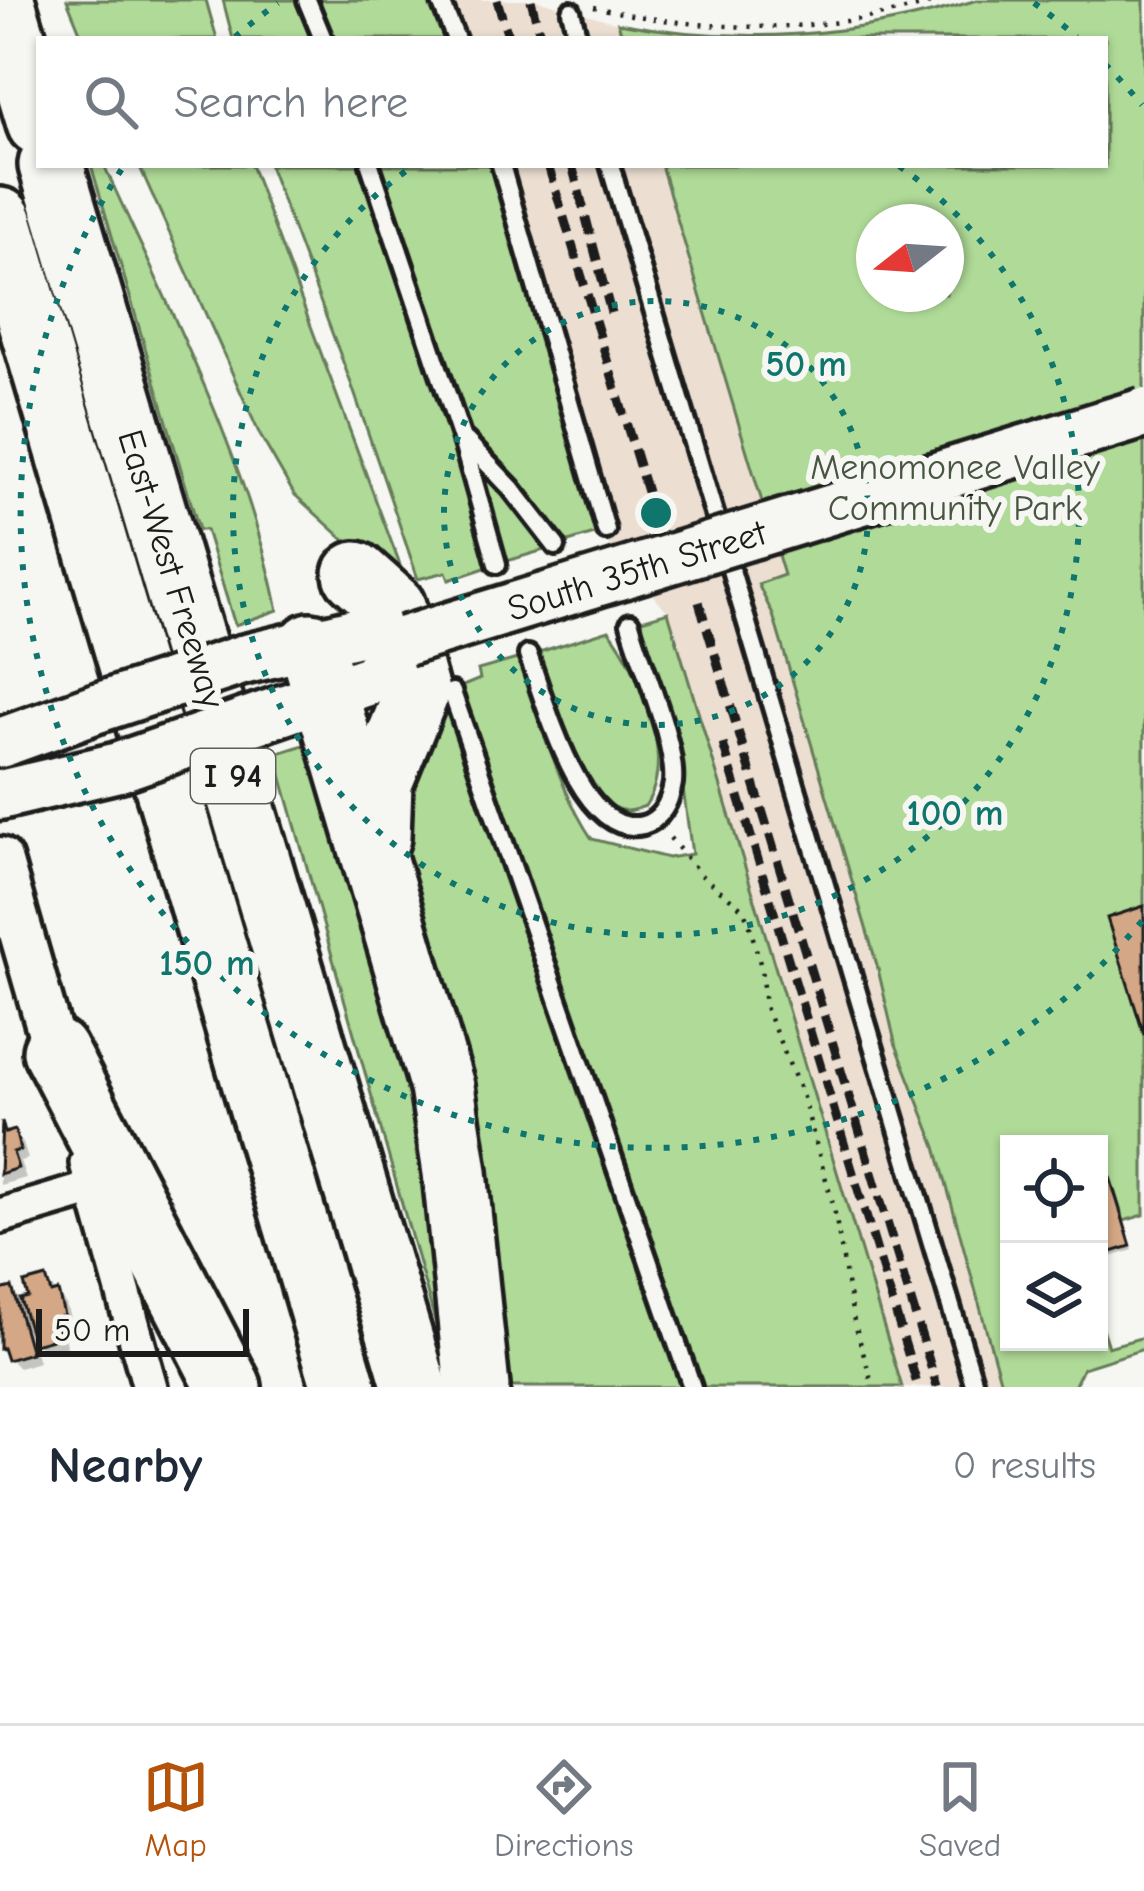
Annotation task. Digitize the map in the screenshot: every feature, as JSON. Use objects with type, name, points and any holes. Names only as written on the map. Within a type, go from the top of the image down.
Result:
[{"type":"highway","points":[[2,0],[36,113]]},
{"type":"highway","name":"East-West Freeway","points":[[52,168],[415,1387]]},
{"type":"highway","name":"East-West Freeway","points":[[0,220],[344,1387]]},
{"type":"highway","points":[[362,657],[380,783],[380,869]]},
{"type":"highway","points":[[362,657],[380,869],[442,1087],[477,1387]]},
{"type":"highway","points":[[55,1051],[229,1387]]},
{"type":"main road","name":"South 35th Street","points":[[362,657],[1144,413]]},
{"type":"main road","points":[[0,743],[242,660],[362,657]]},
{"type":"main road","points":[[0,795],[119,767],[260,718],[362,657]]},
{"type":"street","points":[[0,859],[94,1188],[143,1385]]},
{"type":"street","points":[[0,1216],[94,1188]]},
{"type":"lane","points":[[307,0],[322,36]]},
{"type":"lane","points":[[440,0],[455,36]]},
{"type":"lane","points":[[578,8],[578,36]]},
{"type":"lane","points":[[371,168],[461,436],[497,565]]},
{"type":"lane","points":[[502,168],[606,530]]},
{"type":"lane","points":[[611,168],[975,1387]]},
{"type":"lane","points":[[461,436],[511,488],[556,546]]},
{"type":"lane","points":[[528,655],[589,801],[608,820],[627,827],[654,820],[661,815],[674,779],[637,648],[624,625]]},
{"type":"lane","points":[[452,692],[692,1387]]},
{"type":"path","points":[[578,8],[686,24],[765,28],[834,23],[942,0]]},
{"type":"path","points":[[654,820],[701,875],[743,909],[749,922],[765,1007],[802,1094],[834,1208],[853,1317],[873,1387]]},
{"type":"shaded area","points":[[432,0],[537,0],[618,23],[622,36],[446,36]]},
{"type":"shaded area","points":[[494,168],[662,168],[784,575],[759,584],[773,615],[877,965],[895,1042],[936,1147],[1002,1387],[902,1387],[668,612],[598,533]]},
{"type":"green space","points":[[67,0],[206,0],[216,36],[82,36]]},
{"type":"green space","points":[[223,0],[296,0],[313,36],[232,36]]},
{"type":"green space","points":[[316,0],[432,0],[446,36],[329,36]]},
{"type":"green space","name":"Menomonee Valley Community Park","points":[[977,0],[1144,0],[1144,906],[1108,918],[1144,1035],[1144,1215],[1124,1221],[1108,1171],[1108,1135],[1000,1135],[1000,1351],[1108,1351],[1108,1347],[1144,1337],[1144,1349],[1083,1368],[1074,1387],[1002,1387],[936,1147],[895,1042],[877,965],[773,615],[758,584],[784,575],[662,168],[1108,168],[1108,36],[755,36],[844,30]]},
{"type":"green space","name":"Menomonee Valley Community Park","points":[[618,23],[755,36],[622,36]]},
{"type":"green space","points":[[92,168],[105,168],[203,383],[246,495],[278,610],[235,625],[206,530],[199,530]]},
{"type":"green space","points":[[140,168],[252,168],[404,576],[374,567],[294,494],[260,435]]},
{"type":"green space","points":[[270,168],[362,168],[491,566],[449,580],[446,572],[418,579]]},
{"type":"green space","points":[[380,168],[494,168],[598,533],[565,543],[473,439],[459,411]]},
{"type":"green space","points":[[486,473],[551,548],[504,562],[486,501]]},
{"type":"green space","points":[[668,612],[902,1387],[699,1387],[458,688],[480,679],[478,670],[517,659],[531,685],[564,786],[592,839],[668,858],[692,854],[679,759],[638,621]]},
{"type":"green space","points":[[609,630],[642,691],[656,740],[654,787],[645,806],[629,811],[611,805],[582,769],[536,653]]},
{"type":"green space","points":[[446,699],[684,1387],[493,1387],[393,819]]},
{"type":"green space","points":[[323,739],[416,1039],[447,1363],[275,754]]},
{"type":"building","points":[[1144,906],[1144,1035],[1107,918]]},
{"type":"building","points":[[2,1121],[5,1133],[15,1130],[20,1150],[13,1152],[18,1168],[0,1174]]},
{"type":"building","points":[[1108,1171],[1131,1246],[1108,1253]]},
{"type":"building","points":[[46,1277],[51,1293],[58,1291],[64,1315],[55,1318],[60,1337],[34,1344],[20,1299],[28,1297],[24,1283]]},
{"type":"building","points":[[12,1287],[31,1353],[7,1360],[0,1349],[0,1290]]},
{"type":"railway","points":[[497,0],[508,36]]},
{"type":"railway","points":[[531,0],[540,36]]},
{"type":"railway","points":[[549,168],[654,515]]},
{"type":"railway","points":[[573,168],[611,313]]},
{"type":"railway","points":[[699,602],[937,1387]]},
{"type":"railway","points":[[723,744],[918,1387]]}]
